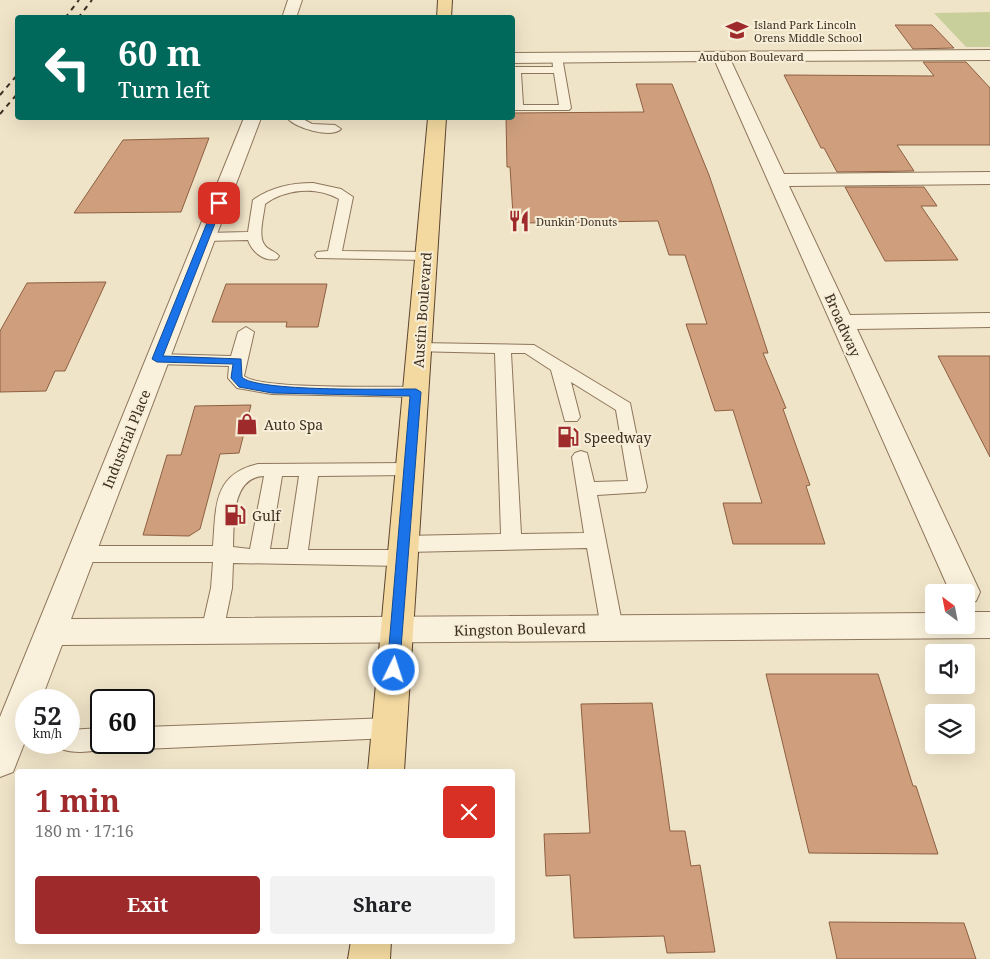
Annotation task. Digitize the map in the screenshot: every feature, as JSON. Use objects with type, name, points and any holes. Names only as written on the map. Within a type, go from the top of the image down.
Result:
[{"type":"main road","points":[[444,15],[445,0]]},
{"type":"main road","name":"Austin Boulevard","points":[[386,769],[437,120]]},
{"type":"main road","points":[[369,959],[371,944]]},
{"type":"street","points":[[290,15],[295,0]]},
{"type":"street","name":"Audubon Boulevard","points":[[515,58],[558,64],[721,57],[990,55]]},
{"type":"street","name":"Broadway","points":[[721,57],[960,584]]},
{"type":"street","name":"Industrial Place","points":[[0,761],[251,120]]},
{"type":"street","points":[[777,180],[990,178]]},
{"type":"street","points":[[842,322],[990,320]]},
{"type":"street","points":[[975,613],[986,633]]},
{"type":"street","name":"Kingston Boulevard","points":[[50,632],[612,628],[986,633]]},
{"type":"lane","points":[[558,64],[565,108],[518,108],[515,70],[558,64]]},
{"type":"lane","points":[[297,120],[309,127],[335,129]]},
{"type":"lane","points":[[272,256],[261,251],[255,243],[254,236],[258,203],[266,195],[281,189],[298,188],[338,191],[346,196],[328,255],[426,256]]},
{"type":"lane","points":[[205,237],[254,236]]},
{"type":"lane","points":[[246,332],[238,361],[236,378],[243,384],[272,389],[416,392]]},
{"type":"lane","points":[[419,348],[528,348],[624,407],[638,487],[586,489]]},
{"type":"lane","points":[[503,348],[512,541]]},
{"type":"lane","points":[[157,359],[238,361]]},
{"type":"lane","points":[[559,367],[571,417]]},
{"type":"lane","points":[[581,457],[612,628]]},
{"type":"lane","points":[[212,632],[222,583],[223,539],[233,483],[244,474],[274,470],[410,469]]},
{"type":"lane","points":[[259,557],[274,470]]},
{"type":"lane","points":[[297,557],[309,470]]},
{"type":"lane","points":[[80,554],[222,554],[259,557],[297,557],[403,551],[512,541],[595,540]]},
{"type":"lane","points":[[155,738],[390,728]]},
{"type":"green space","points":[[990,12],[990,47],[966,47],[934,13]]},
{"type":"building","points":[[895,25],[932,25],[954,48],[913,49]]},
{"type":"building","points":[[923,62],[966,62],[990,88],[990,145],[897,145],[914,171],[837,172],[824,148],[821,148],[784,75],[934,76]]},
{"type":"building","points":[[636,84],[672,84],[709,175],[726,225],[768,353],[763,353],[786,408],[783,409],[810,485],[806,486],[825,544],[733,544],[723,503],[762,503],[733,410],[715,411],[686,324],[707,324],[685,255],[669,255],[658,221],[524,223],[524,215],[513,215],[510,167],[507,167],[506,120],[515,120],[515,113],[644,112]]},
{"type":"building","points":[[209,138],[181,212],[74,213],[123,140]]},
{"type":"building","points":[[845,187],[924,187],[937,206],[921,206],[958,260],[885,261]]},
{"type":"building","points":[[106,282],[65,371],[55,371],[46,391],[0,392],[0,331],[27,283]]},
{"type":"building","points":[[226,284],[327,284],[318,327],[286,327],[287,322],[212,322]]},
{"type":"building","points":[[938,356],[990,356],[990,457]]},
{"type":"building","points":[[251,405],[239,453],[220,454],[200,529],[189,536],[143,535],[167,455],[181,455],[195,406]]},
{"type":"building","points":[[766,674],[878,674],[913,786],[916,786],[938,854],[809,853]]},
{"type":"building","points":[[652,703],[670,831],[685,831],[691,866],[700,865],[715,952],[667,953],[664,936],[574,938],[570,875],[546,876],[544,834],[590,833],[581,704]]},
{"type":"building","points":[[829,922],[964,923],[976,959],[837,959]]},
{"type":"railway","points":[[67,15],[79,0]]},
{"type":"railway","points":[[80,15],[92,0]]},
{"type":"railway","points":[[0,95],[15,78]]},
{"type":"railway","points":[[0,114],[15,96]]},
{"type":"place","name":"Island Park Lincoln Orens Middle School","points":[[737,30]]},
{"type":"place","name":"Dunkin' Donuts","points":[[519,221]]},
{"type":"place","name":"Auto Spa","points":[[247,424]]},
{"type":"place","name":"Speedway","points":[[568,437]]},
{"type":"place","name":"Gulf","points":[[235,515]]},
{"type":"route","points":[[219,203],[157,359],[238,361],[236,378],[243,384],[272,389],[416,392],[394,670]]}]
